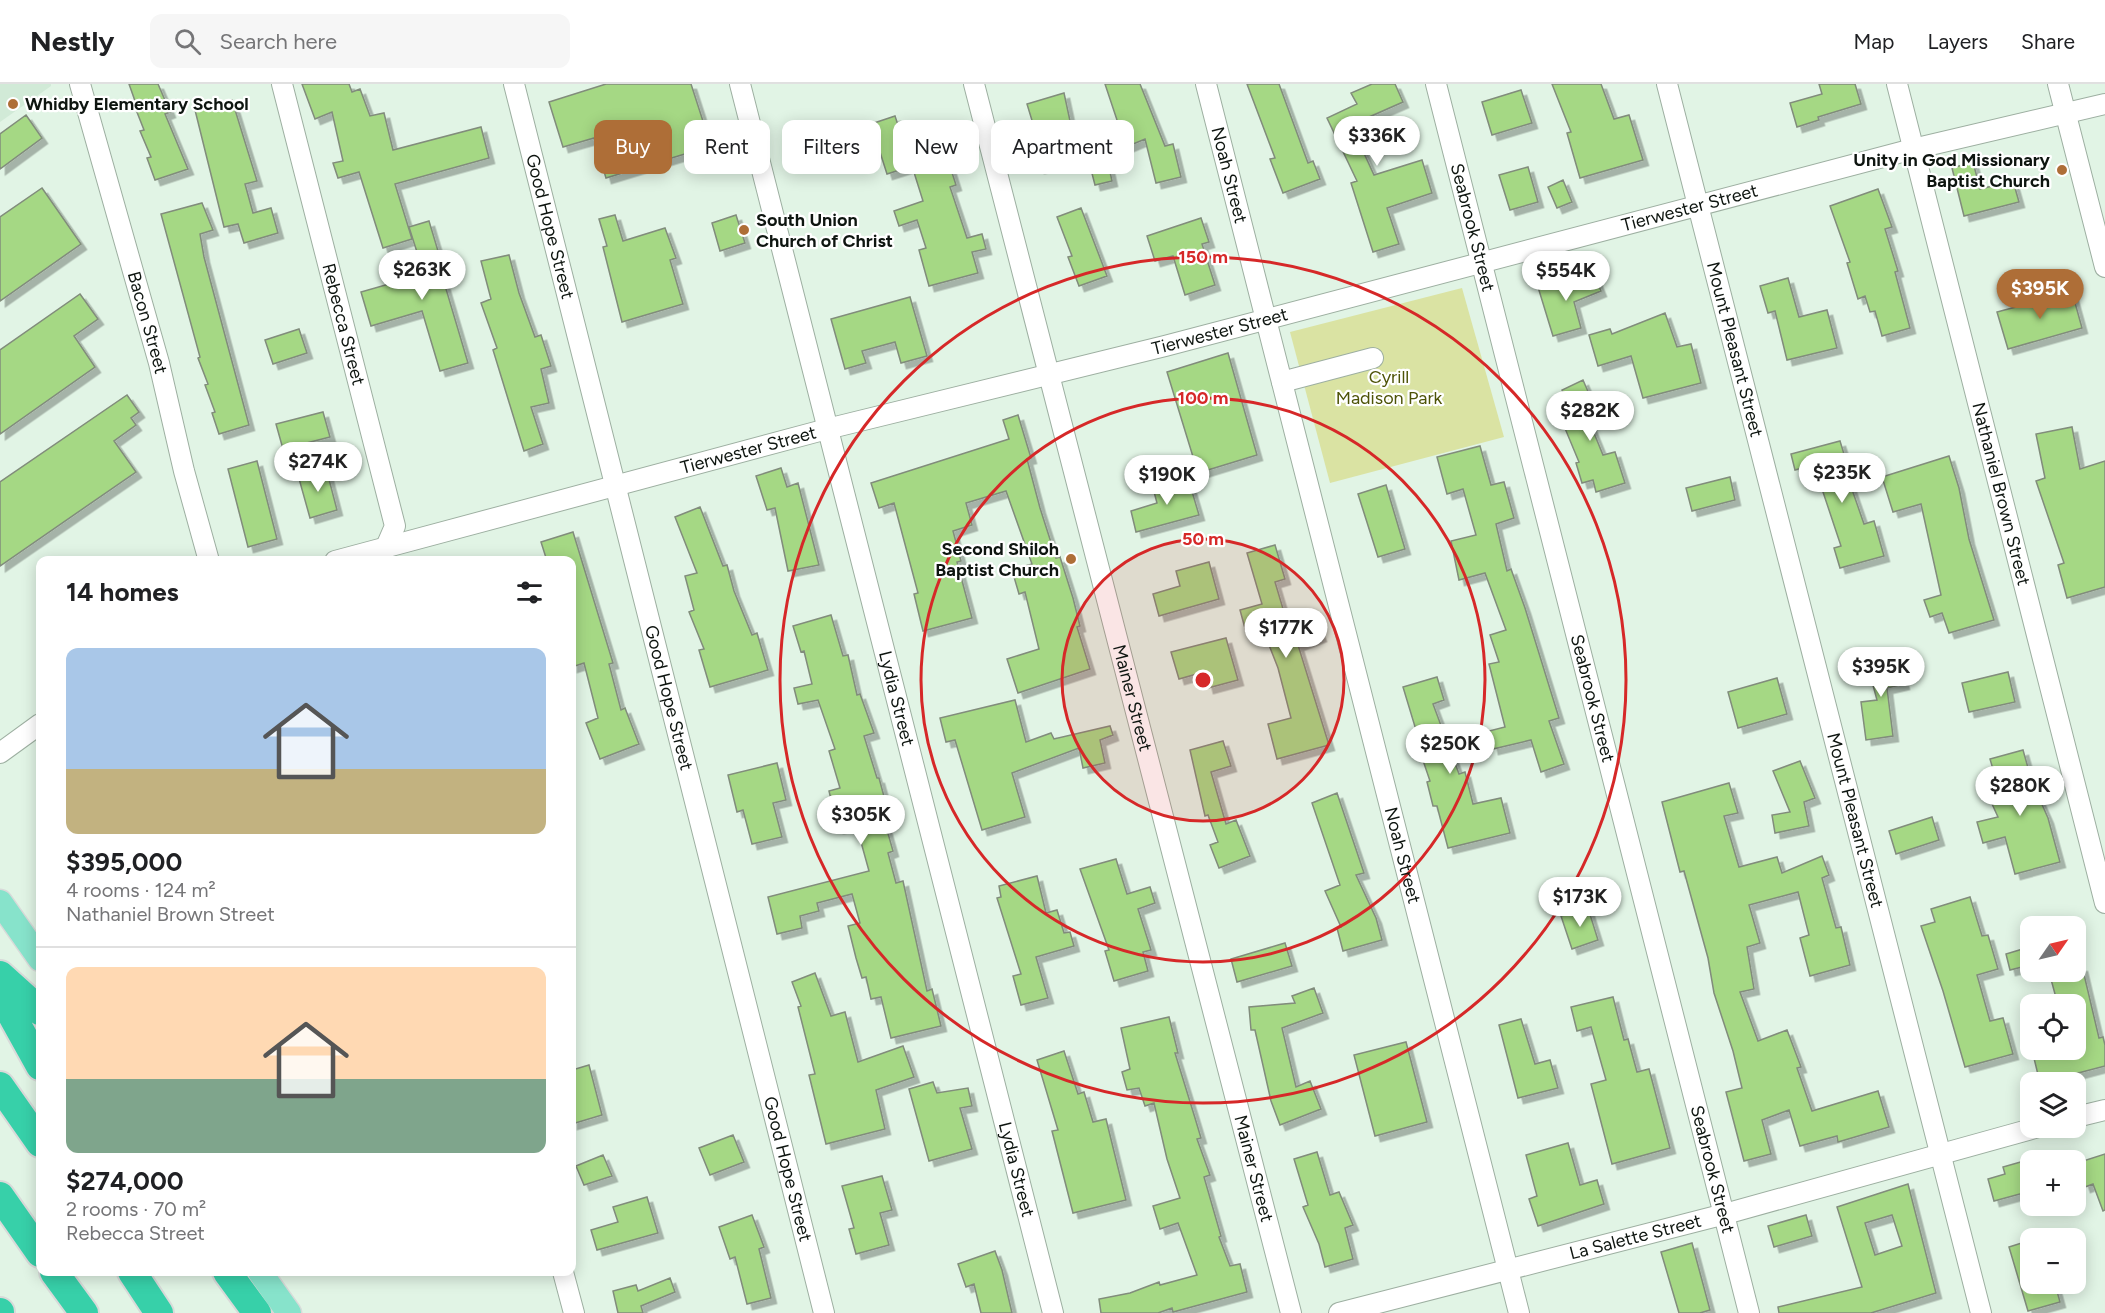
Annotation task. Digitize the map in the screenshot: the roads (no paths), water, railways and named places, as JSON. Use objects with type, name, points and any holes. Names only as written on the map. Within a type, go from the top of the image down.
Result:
[{"type":"highway","points":[[0,975],[36,1007]]},
{"type":"highway","points":[[0,994],[36,1059]]},
{"type":"highway","points":[[0,1086],[36,1137]]},
{"type":"highway","points":[[0,1196],[36,1247]]},
{"type":"highway","points":[[0,1214],[36,1255]]},
{"type":"highway","points":[[135,1276],[159,1313]]},
{"type":"highway","points":[[230,1276],[257,1313]]},
{"type":"highway","points":[[57,1278],[84,1313]]},
{"type":"main road","points":[[0,902],[36,953]]},
{"type":"main road","points":[[263,1276],[289,1313]]},
{"type":"street","name":"Bacon Street","points":[[80,84],[159,363],[184,471],[208,556]]},
{"type":"street","name":"Rebecca Street","points":[[282,84],[395,526],[382,554]]},
{"type":"street","name":"Lydia Street","points":[[740,84],[1053,1313]]},
{"type":"street","name":"Mainer Street","points":[[974,84],[1291,1313]]},
{"type":"street","name":"Noah Street","points":[[1206,84],[1518,1313]]},
{"type":"street","name":"Seabrook Street","points":[[1436,84],[1749,1313]]},
{"type":"street","name":"Mount Pleasant Street","points":[[1667,84],[1981,1313]]},
{"type":"street","name":"Nathaniel Brown Street","points":[[1897,84],[2105,903]]},
{"type":"street","points":[[2058,84],[2105,267]]},
{"type":"street","name":"Good Hope Street","points":[[518,85],[616,487],[824,1313]]},
{"type":"street","name":"Tierwester Street","points":[[382,554],[827,429],[1049,375],[1482,264],[1913,149],[2105,104]]},
{"type":"street","points":[[1282,382],[1373,358]]},
{"type":"street","points":[[0,753],[36,727]]},
{"type":"street","points":[[2086,1115],[2105,1110]]},
{"type":"street","name":"La Salette Street","points":[[1339,1313],[1725,1214],[2020,1132]]},
{"type":"street","points":[[564,1276],[574,1313]]},
{"type":"place","name":"Whidby Elementary School","points":[[13,104]]},
{"type":"place","name":"Unity in God Missionary Baptist Church","points":[[2062,170]]},
{"type":"place","name":"South Union Church of Christ","points":[[744,230]]},
{"type":"place","name":"Second Shiloh Baptist Church","points":[[1071,559]]},
{"type":"park label","name":"Cyrill Madison Park","points":[[1389,387]]}]
